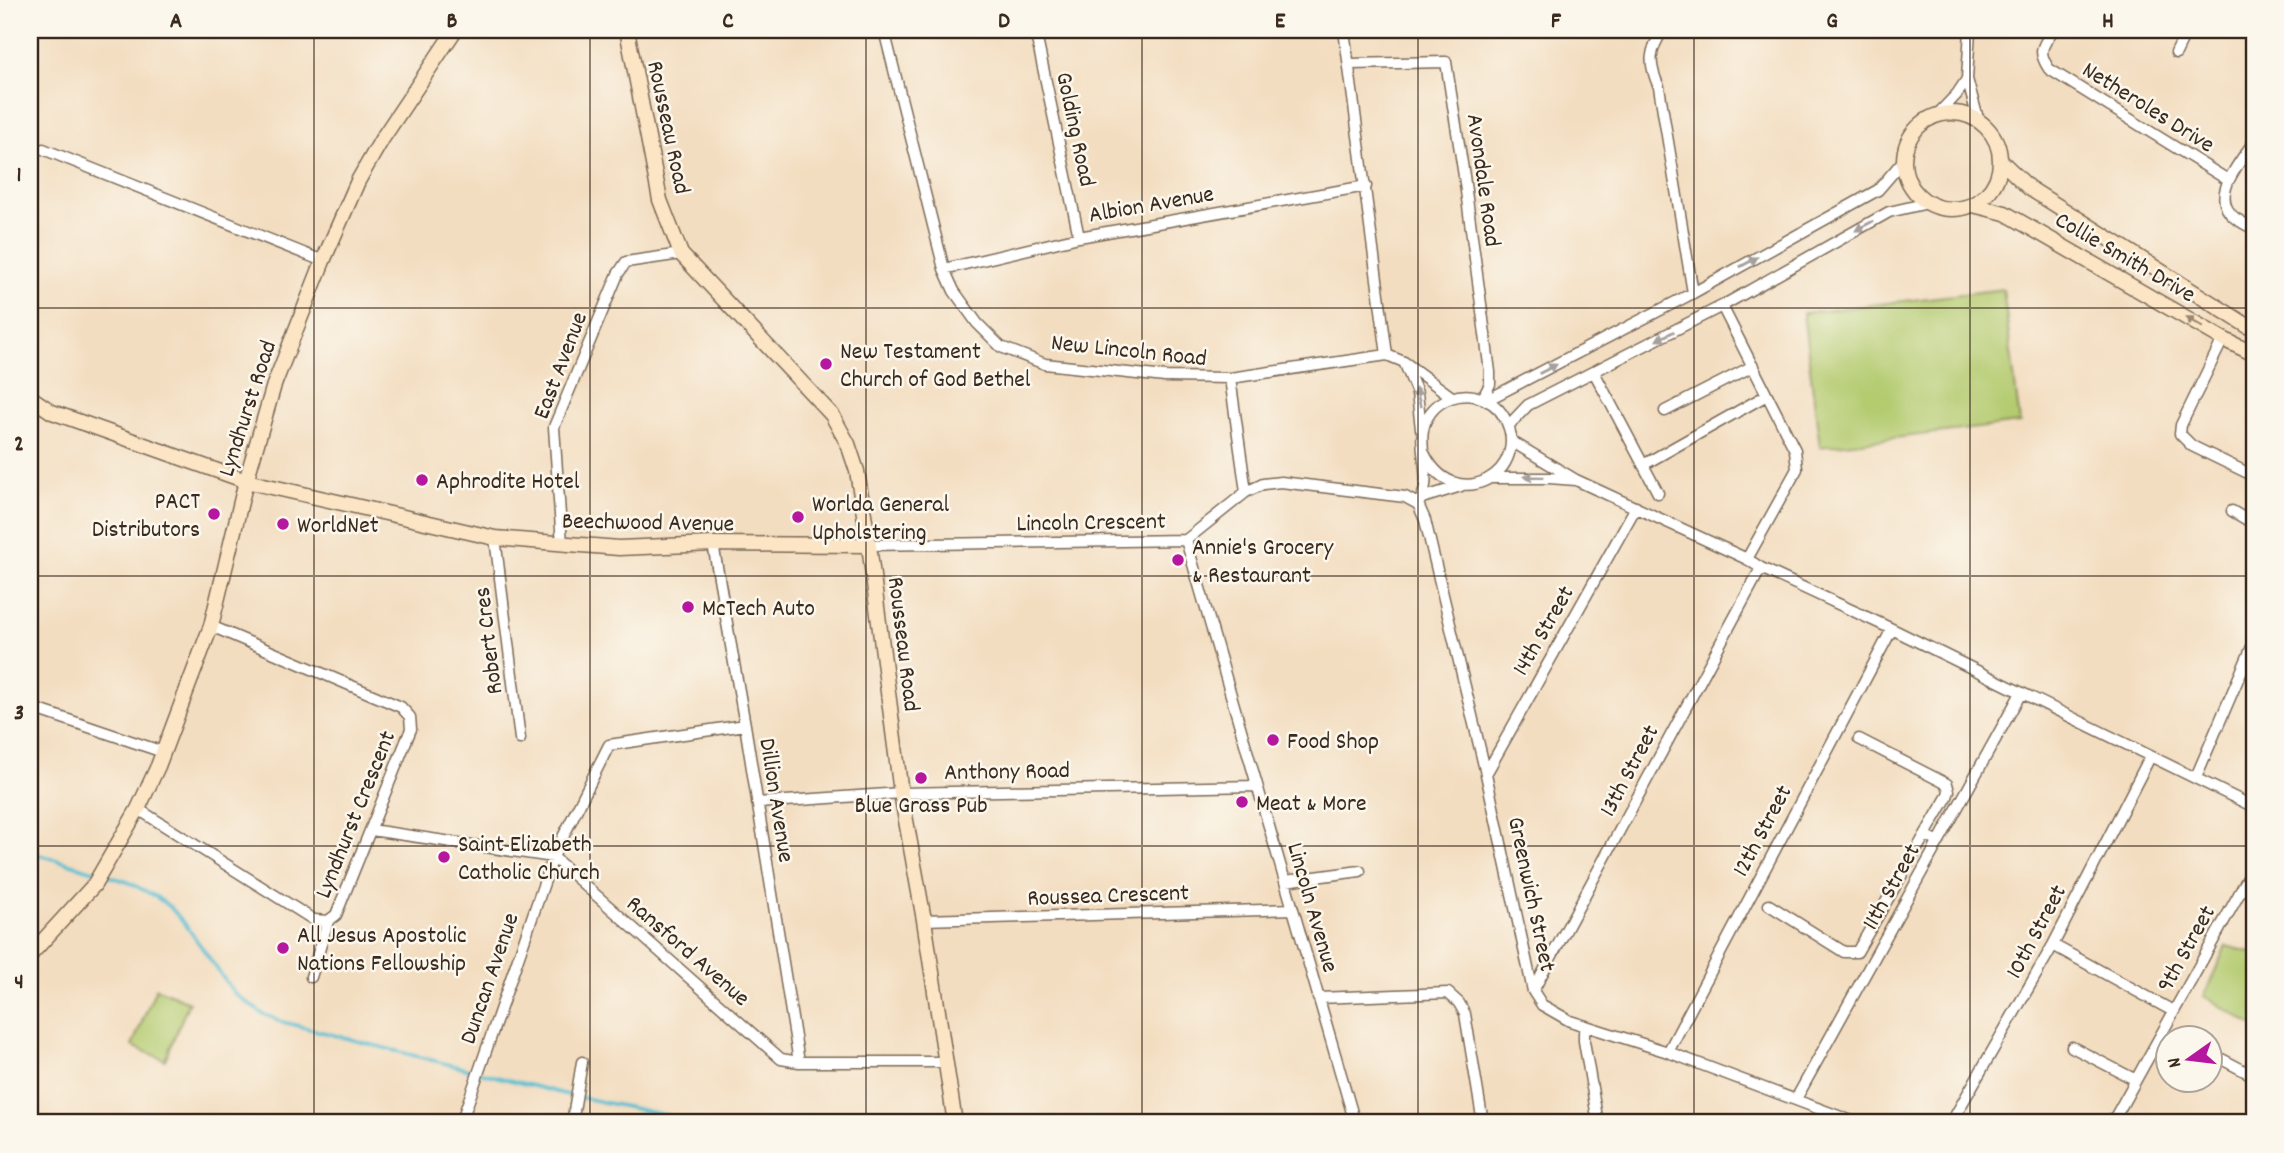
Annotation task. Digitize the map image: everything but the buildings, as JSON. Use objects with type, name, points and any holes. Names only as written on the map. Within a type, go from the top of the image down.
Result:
[{"type":"street","name":"Lyndhurst Road","points":[[30,955],[94,885],[138,809],[163,752],[211,626],[246,481],[274,385],[323,261],[364,170],[455,30]]},
{"type":"street","name":"Rousseau Road","points":[[627,30],[660,200],[681,254],[832,415],[848,444],[857,471],[901,793],[924,920],[955,1123]]},
{"type":"street","name":"New Lincoln Road","points":[[884,30],[944,269],[954,291],[985,331],[1001,346],[1045,364],[1165,377],[1230,379],[1387,355]]},
{"type":"street","name":"Golding Road","points":[[1035,30],[1079,237]]},
{"type":"street","points":[[1344,30],[1387,355],[1404,362],[1452,397]]},
{"type":"street","points":[[1663,30],[1652,48],[1652,72],[1659,87],[1693,293]]},
{"type":"street","points":[[1970,30],[1967,79],[1979,122]]},
{"type":"street","name":"Netheroles Drive","points":[[2053,30],[2041,50],[2041,57],[2049,69],[2228,180]]},
{"type":"street","points":[[2176,53],[2188,30]]},
{"type":"street","name":"Avondale Road","points":[[1349,64],[1446,62],[1490,372],[1490,384],[1485,399]]},
{"type":"street","points":[[1937,115],[1967,79]]},
{"type":"street","points":[[1485,399],[1693,293],[1878,190],[1903,161],[1909,138],[1926,120],[1951,113],[1966,115],[1979,122],[1990,132],[1997,145],[2000,160],[1990,191],[1973,205],[1950,210],[1928,203],[1915,192],[1907,178],[1903,161]]},
{"type":"street","points":[[2254,141],[2228,180],[2224,194],[2233,216],[2254,229]]},
{"type":"street","points":[[43,149],[323,261]]},
{"type":"street","name":"Collie Smith Drive","points":[[2000,160],[2029,188],[2254,330]]},
{"type":"street","name":"Albion Avenue","points":[[944,269],[1079,237],[1366,186]]},
{"type":"street","points":[[1509,425],[1528,405],[1722,306],[1889,212],[1928,203]]},
{"type":"street","name":"Collie Smith Drive","points":[[1973,205],[2005,213],[2254,354]]},
{"type":"street","name":"East Avenue","points":[[562,544],[554,427],[618,274],[626,262],[681,254]]},
{"type":"street","points":[[1722,306],[1796,450],[1797,468],[1747,559]]},
{"type":"street","points":[[2224,339],[2181,425],[2180,434],[2192,446],[2254,476]]},
{"type":"street","points":[[1404,362],[1417,393],[1422,435],[1425,466],[1420,501]]},
{"type":"street","points":[[1665,411],[1752,366]]},
{"type":"street","points":[[1594,372],[1658,494]]},
{"type":"street","points":[[1230,379],[1246,492]]},
{"type":"street","points":[[1422,435],[1431,412],[1441,403],[1452,397],[1467,395],[1485,399],[1500,411],[1509,425],[1511,441],[1506,462],[1492,478]]},
{"type":"street","points":[[1643,465],[1767,395]]},
{"type":"street","name":"Beechwood Avenue","points":[[30,397],[52,412],[246,481],[495,538],[618,548],[713,544],[869,545]]},
{"type":"street","points":[[1511,441],[1576,480],[1747,559],[2254,807]]},
{"type":"street","points":[[1423,451],[1430,466],[1442,478],[1457,485],[1475,485]]},
{"type":"street","points":[[1420,501],[1457,486],[1475,485],[1492,478],[1576,480]]},
{"type":"street","name":"Lincoln Crescent","points":[[869,545],[1186,540],[1246,492],[1263,484],[1280,482],[1420,501]]},
{"type":"street","name":"Greenwich Street","points":[[1420,501],[1486,774],[1533,991],[1542,1004],[1588,1027],[1668,1052],[1857,1123]]},
{"type":"street","name":"14th Street","points":[[1486,774],[1636,507]]},
{"type":"street","points":[[2232,511],[2254,524]]},
{"type":"street","name":"Robert Cres","points":[[495,538],[520,739]]},
{"type":"street","name":"Lincoln Avenue","points":[[1186,540],[1354,1123]]},
{"type":"street","name":"Dillion Avenue","points":[[713,544],[799,1062]]},
{"type":"street","name":"13th Street","points":[[1533,991],[1761,568]]},
{"type":"street","name":"Lyndhurst Crescent","points":[[138,809],[314,920],[328,921],[336,915],[411,729],[410,717],[406,711],[211,626]]},
{"type":"street","name":"12th Street","points":[[1668,1052],[1892,629]]},
{"type":"street","points":[[2196,777],[2254,642]]},
{"type":"street","name":"11th Street","points":[[1796,1100],[2021,693]]},
{"type":"street","points":[[30,707],[163,752]]},
{"type":"street","name":"Duncan Avenue","points":[[461,1123],[552,857],[609,745],[745,725]]},
{"type":"street","points":[[1769,905],[1844,952],[1857,952],[1950,791],[1947,784],[1859,739]]},
{"type":"street","name":"10th Street","points":[[1951,1123],[2053,945],[2150,757]]},
{"type":"street","name":"Anthony Road","points":[[757,803],[901,793],[1257,786]]},
{"type":"street","points":[[371,830],[552,857]]},
{"type":"street","points":[[1925,835],[1939,842]]},
{"type":"street","name":"Ransford Avenue","points":[[552,857],[781,1059],[799,1062],[946,1062]]},
{"type":"street","name":"9th Street","points":[[2113,1123],[2254,867]]},
{"type":"street","points":[[1285,881],[1360,871]]},
{"type":"street","name":"Roussea Crescent","points":[[924,920],[1293,909]]},
{"type":"street","points":[[311,977],[328,921]]},
{"type":"street","points":[[2053,945],[2173,1011]]},
{"type":"street","points":[[1318,998],[1448,993],[1459,1003],[1465,1014],[1483,1123]]},
{"type":"street","points":[[1588,1027],[1584,1033],[1584,1041],[1598,1123]]},
{"type":"street","points":[[2072,1048],[2136,1080]]},
{"type":"street","points":[[2224,1060],[2254,1076]]},
{"type":"street","points":[[572,1123],[582,1062]]},
{"type":"green space","points":[[2003,289],[2020,423],[1820,447],[1803,313]]},
{"type":"green space","points":[[2226,946],[2254,953],[2254,1026],[2204,996]]},
{"type":"green space","points":[[156,988],[189,1002],[165,1060],[132,1046]]},
{"type":"waterway","points":[[30,852],[98,872]]},
{"type":"waterway","points":[[105,875],[128,882],[171,908],[234,993],[263,1014],[283,1022],[564,1094],[692,1123]]},
{"type":"place","name":"New Testament Church of God Bethel","points":[[826,364]]},
{"type":"place","name":"Aphrodite Hotel","points":[[422,480]]},
{"type":"place","name":"PACT Distributors","points":[[214,514]]},
{"type":"place","name":"Worlda General Upholstering","points":[[798,517]]},
{"type":"place","name":"WorldNet","points":[[283,524]]},
{"type":"place","name":"Annie's Grocery & Restaurant","points":[[1178,560]]},
{"type":"place","name":"McTech Auto","points":[[688,607]]},
{"type":"place","name":"Food Shop","points":[[1273,740]]},
{"type":"place","name":"Blue Grass Pub","points":[[921,778]]},
{"type":"place","name":"Meat & More","points":[[1242,802]]},
{"type":"place","name":"Saint Elizabeth Catholic Church","points":[[444,857]]},
{"type":"place","name":"All Jesus Apostolic Nations Fellowship","points":[[283,948]]}]
